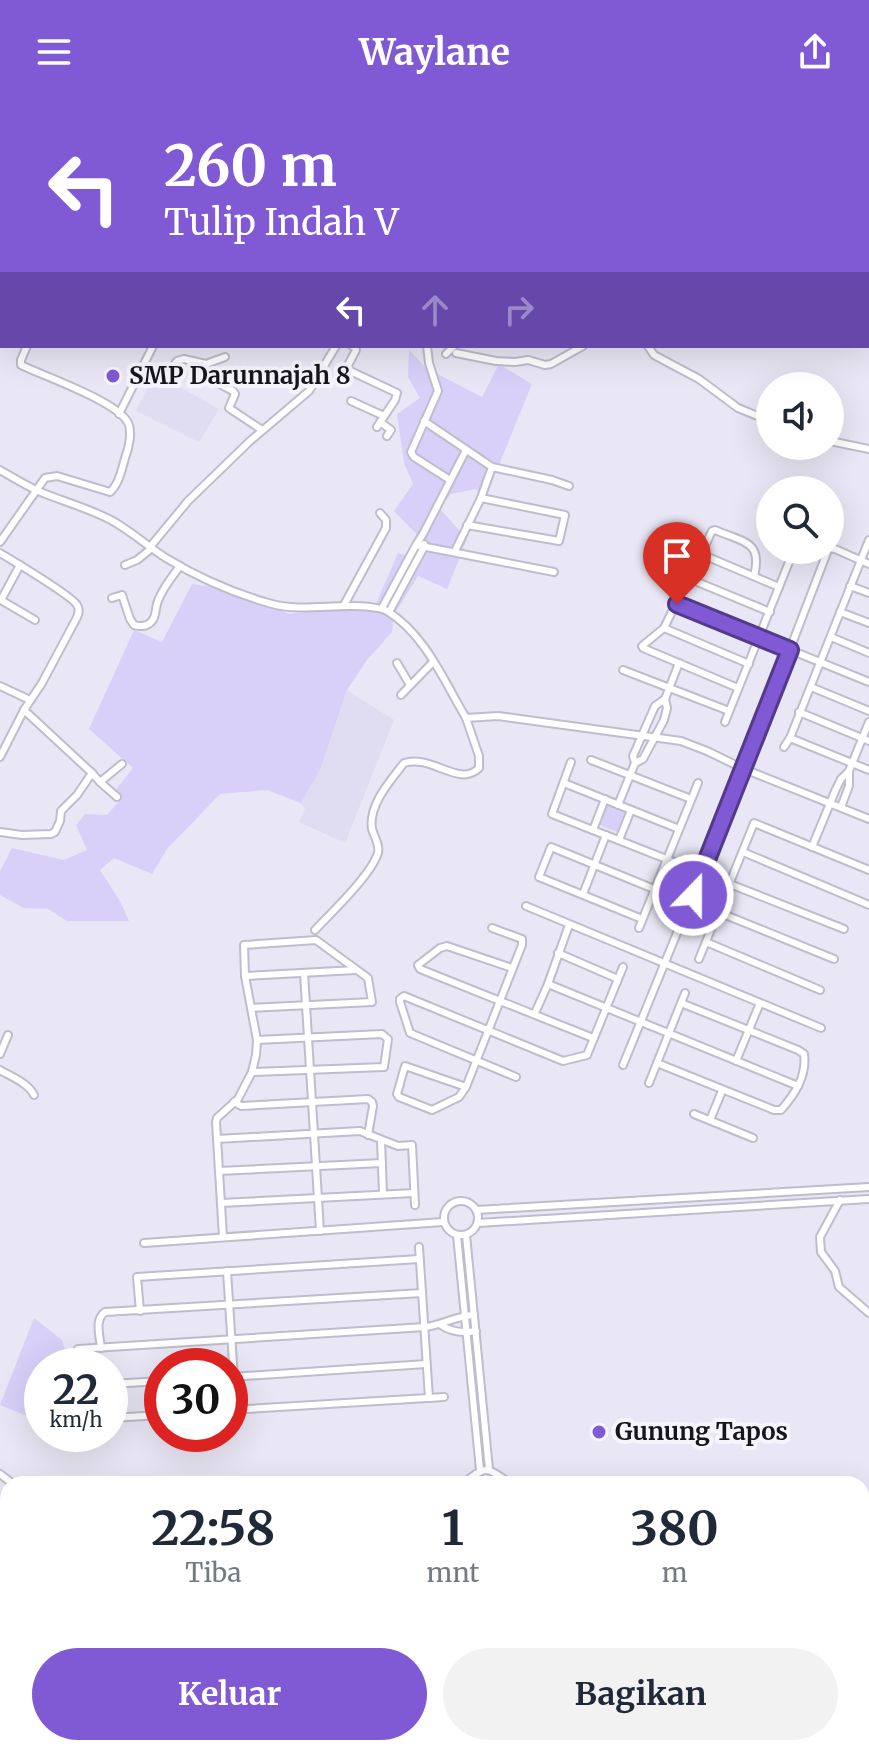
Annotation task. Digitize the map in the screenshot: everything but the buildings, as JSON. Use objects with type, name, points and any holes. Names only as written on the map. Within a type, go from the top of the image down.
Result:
[{"type":"street","points":[[0,542],[45,478],[52,476],[108,493],[114,490],[128,451],[128,422],[96,398],[21,365],[26,348]]},
{"type":"street","points":[[119,414],[152,348]]},
{"type":"street","points":[[125,565],[137,560],[151,547],[188,501],[262,430],[309,391],[335,348]]},
{"type":"street","points":[[354,348],[356,350],[346,369],[397,393],[380,422]]},
{"type":"street","points":[[427,348],[438,391],[411,452],[450,480]]},
{"type":"street","points":[[446,354],[455,350],[496,361],[528,360],[545,365],[579,348]]},
{"type":"street","points":[[649,348],[654,355],[699,379],[738,408],[756,415]]},
{"type":"street","points":[[173,366],[184,359],[206,364],[225,357]]},
{"type":"street","points":[[206,364],[206,378],[234,392],[229,408],[262,430]]},
{"type":"street","points":[[351,401],[391,430],[387,436]]},
{"type":"street","points":[[424,421],[492,467],[569,486]]},
{"type":"street","points":[[844,444],[869,449]]},
{"type":"street","points":[[385,610],[466,450]]},
{"type":"street","points":[[455,551],[481,498],[492,467]]},
{"type":"street","points":[[0,470],[37,490],[107,518],[180,566],[211,582],[276,605],[344,605],[385,610],[412,631],[466,718],[479,756],[479,768],[474,773],[462,775],[422,761],[404,763],[380,797],[373,814],[372,830],[378,847],[377,855],[360,880],[315,930]]},
{"type":"street","points":[[467,525],[559,541],[565,515],[481,498]]},
{"type":"street","points":[[344,605],[386,528],[386,520],[380,513]]},
{"type":"street","points":[[738,688],[642,647],[663,629],[712,531],[748,544],[755,550],[757,562],[754,576]]},
{"type":"street","points":[[385,610],[424,547],[423,534]]},
{"type":"street","points":[[784,747],[869,540]]},
{"type":"street","points":[[416,545],[554,572]]},
{"type":"street","points":[[0,553],[65,595],[79,608],[74,623],[0,757]]},
{"type":"street","points":[[844,553],[869,564]]},
{"type":"street","points":[[701,554],[779,587]]},
{"type":"street","points":[[725,722],[788,564]]},
{"type":"street","points":[[623,1065],[744,769],[823,564]]},
{"type":"street","points":[[20,565],[1,600],[35,620]]},
{"type":"street","points":[[112,598],[122,595],[134,625],[147,625],[153,619],[162,592],[180,566]]},
{"type":"street","points":[[690,579],[770,612]]},
{"type":"street","points":[[850,586],[869,593]]},
{"type":"street","points":[[677,604],[869,682]]},
{"type":"street","points":[[840,612],[869,623]]},
{"type":"street","points":[[663,629],[749,664]]},
{"type":"street","points":[[831,637],[869,653]]},
{"type":"street","points":[[401,695],[433,662]]},
{"type":"street","points":[[397,663],[410,685]]},
{"type":"street","points":[[635,763],[643,759],[667,713],[665,699],[679,663]]},
{"type":"street","points":[[623,670],[729,711]]},
{"type":"street","points":[[0,686],[30,700]]},
{"type":"street","points":[[811,687],[867,710],[869,699]]},
{"type":"street","points":[[618,805],[635,763],[633,756],[655,706],[665,699]]},
{"type":"street","points":[[24,710],[117,797]]},
{"type":"street","points":[[799,712],[866,740]]},
{"type":"street","points":[[466,718],[498,716],[681,741],[869,819]]},
{"type":"street","points":[[841,807],[849,786],[849,771],[866,740],[869,722]]},
{"type":"street","points":[[790,738],[869,770]]},
{"type":"street","points":[[591,760],[691,799]]},
{"type":"street","points":[[571,762],[552,814],[844,929]]},
{"type":"street","points":[[100,782],[122,764]]},
{"type":"street","points":[[812,847],[841,779],[849,771]]},
{"type":"street","points":[[0,832],[22,835],[55,832],[61,811],[92,773]]},
{"type":"street","points":[[564,783],[679,829]]},
{"type":"street","points":[[639,928],[698,783]]},
{"type":"street","points":[[593,830],[605,799]]},
{"type":"street","points":[[619,840],[631,810]]},
{"type":"street","points":[[699,959],[754,823],[869,870]]},
{"type":"street","points":[[583,894],[606,835]]},
{"type":"street","points":[[642,919],[539,877],[551,847],[654,889]]},
{"type":"street","points":[[743,852],[869,905]]},
{"type":"street","points":[[526,906],[821,1028]]},
{"type":"street","points":[[718,912],[834,959]]},
{"type":"street","points":[[535,1013],[569,925]]},
{"type":"street","points":[[466,1087],[405,1066],[397,1094],[432,1110],[459,1097],[466,1087],[522,945],[522,939],[492,928]]},
{"type":"street","points":[[223,1237],[216,1122],[238,1099],[252,1072],[257,1040],[251,1008],[245,976],[243,948],[246,944],[316,940],[368,978],[372,1002],[251,1008]]},
{"type":"street","points":[[706,942],[820,990]]},
{"type":"street","points":[[512,968],[447,946],[418,965],[420,969],[593,1038]]},
{"type":"street","points":[[558,953],[618,979]]},
{"type":"street","points":[[516,1077],[410,1033],[400,1000],[404,996],[563,1061],[585,1056],[623,967]]},
{"type":"street","points":[[245,976],[356,970]]},
{"type":"street","points":[[304,973],[320,1231]]},
{"type":"street","points":[[548,984],[798,1086]]},
{"type":"street","points":[[649,1083],[685,993]]},
{"type":"street","points":[[657,1063],[768,1109],[781,1110],[804,1072],[804,1054],[798,1050],[681,1003]]},
{"type":"street","points":[[736,1061],[760,1003]]},
{"type":"street","points":[[252,1072],[384,1067],[388,1039],[382,1034],[257,1040]]},
{"type":"street","points":[[0,1054],[8,1035]]},
{"type":"street","points":[[0,1070],[26,1085],[34,1095]]},
{"type":"street","points":[[710,1120],[722,1091]]},
{"type":"street","points":[[234,1102],[241,1106],[368,1099],[373,1106],[368,1135]]},
{"type":"street","points":[[694,1114],[753,1138]]},
{"type":"street","points":[[217,1139],[360,1131],[398,1146],[412,1145],[415,1205]]},
{"type":"street","points":[[381,1140],[383,1194]]},
{"type":"street","points":[[219,1171],[382,1163]]},
{"type":"street","points":[[476,1210],[869,1187]]},
{"type":"street","points":[[795,1192],[797,1202]]},
{"type":"street","points":[[221,1203],[414,1193]]},
{"type":"street","points":[[478,1223],[869,1199]]},
{"type":"street","points":[[840,1200],[820,1237],[821,1252],[835,1271],[839,1287],[869,1313]]},
{"type":"street","points":[[465,1201],[476,1210],[478,1223],[466,1235],[451,1233],[443,1222],[443,1215],[451,1203],[465,1201]]},
{"type":"street","points":[[144,1243],[443,1222]]},
{"type":"street","points":[[457,1235],[470,1316],[476,1331],[489,1469]]},
{"type":"street","points":[[466,1235],[470,1316],[467,1332],[480,1470]]},
{"type":"street","points":[[419,1247],[429,1398]]},
{"type":"street","points":[[140,1311],[137,1277],[419,1259]]},
{"type":"street","points":[[227,1271],[232,1348]]},
{"type":"street","points":[[422,1293],[105,1312],[98,1321],[101,1348],[425,1327],[470,1316]]},
{"type":"street","points":[[441,1325],[448,1330],[476,1331]]},
{"type":"street","points":[[248,1375],[426,1364]]},
{"type":"street","points":[[248,1409],[444,1397]]},
{"type":"street","points":[[473,1476],[480,1470],[489,1469],[499,1476]]},
{"type":"street","points":[[34,1756],[51,1756]]},
{"type":"shaded area","points":[[409,350],[426,368],[482,397],[499,364],[532,384],[485,499],[476,489],[451,494],[439,508],[467,539],[447,589],[418,576],[394,615],[392,632],[367,660],[347,690],[320,770],[301,803],[267,790],[220,794],[167,849],[152,874],[114,858],[100,870],[129,921],[67,921],[48,909],[24,908],[0,895],[0,871],[12,848],[64,860],[87,850],[76,825],[85,814],[107,815],[120,800],[114,792],[133,768],[89,729],[134,630],[162,642],[192,584],[241,591],[289,614],[352,607],[373,611],[398,553],[419,559],[429,547],[394,511],[413,484],[404,463],[397,414],[420,398],[408,377]]},
{"type":"shaded area","points":[[155,373],[219,409],[199,442],[136,411]]},
{"type":"shaded area","points":[[347,690],[394,720],[345,843],[299,822],[305,809],[301,803],[320,770]]},
{"type":"shaded area","points":[[607,805],[625,812],[617,832],[599,825]]},
{"type":"shaded area","points":[[34,1318],[62,1340],[64,1348],[24,1348],[24,1415],[0,1405]]},
{"type":"place","name":"SMP Darunnajah 8","points":[[113,376]]},
{"type":"place","name":"Gunung Tapos","points":[[599,1432]]},
{"type":"route","points":[[677,604],[790,650],[693,895]]}]
